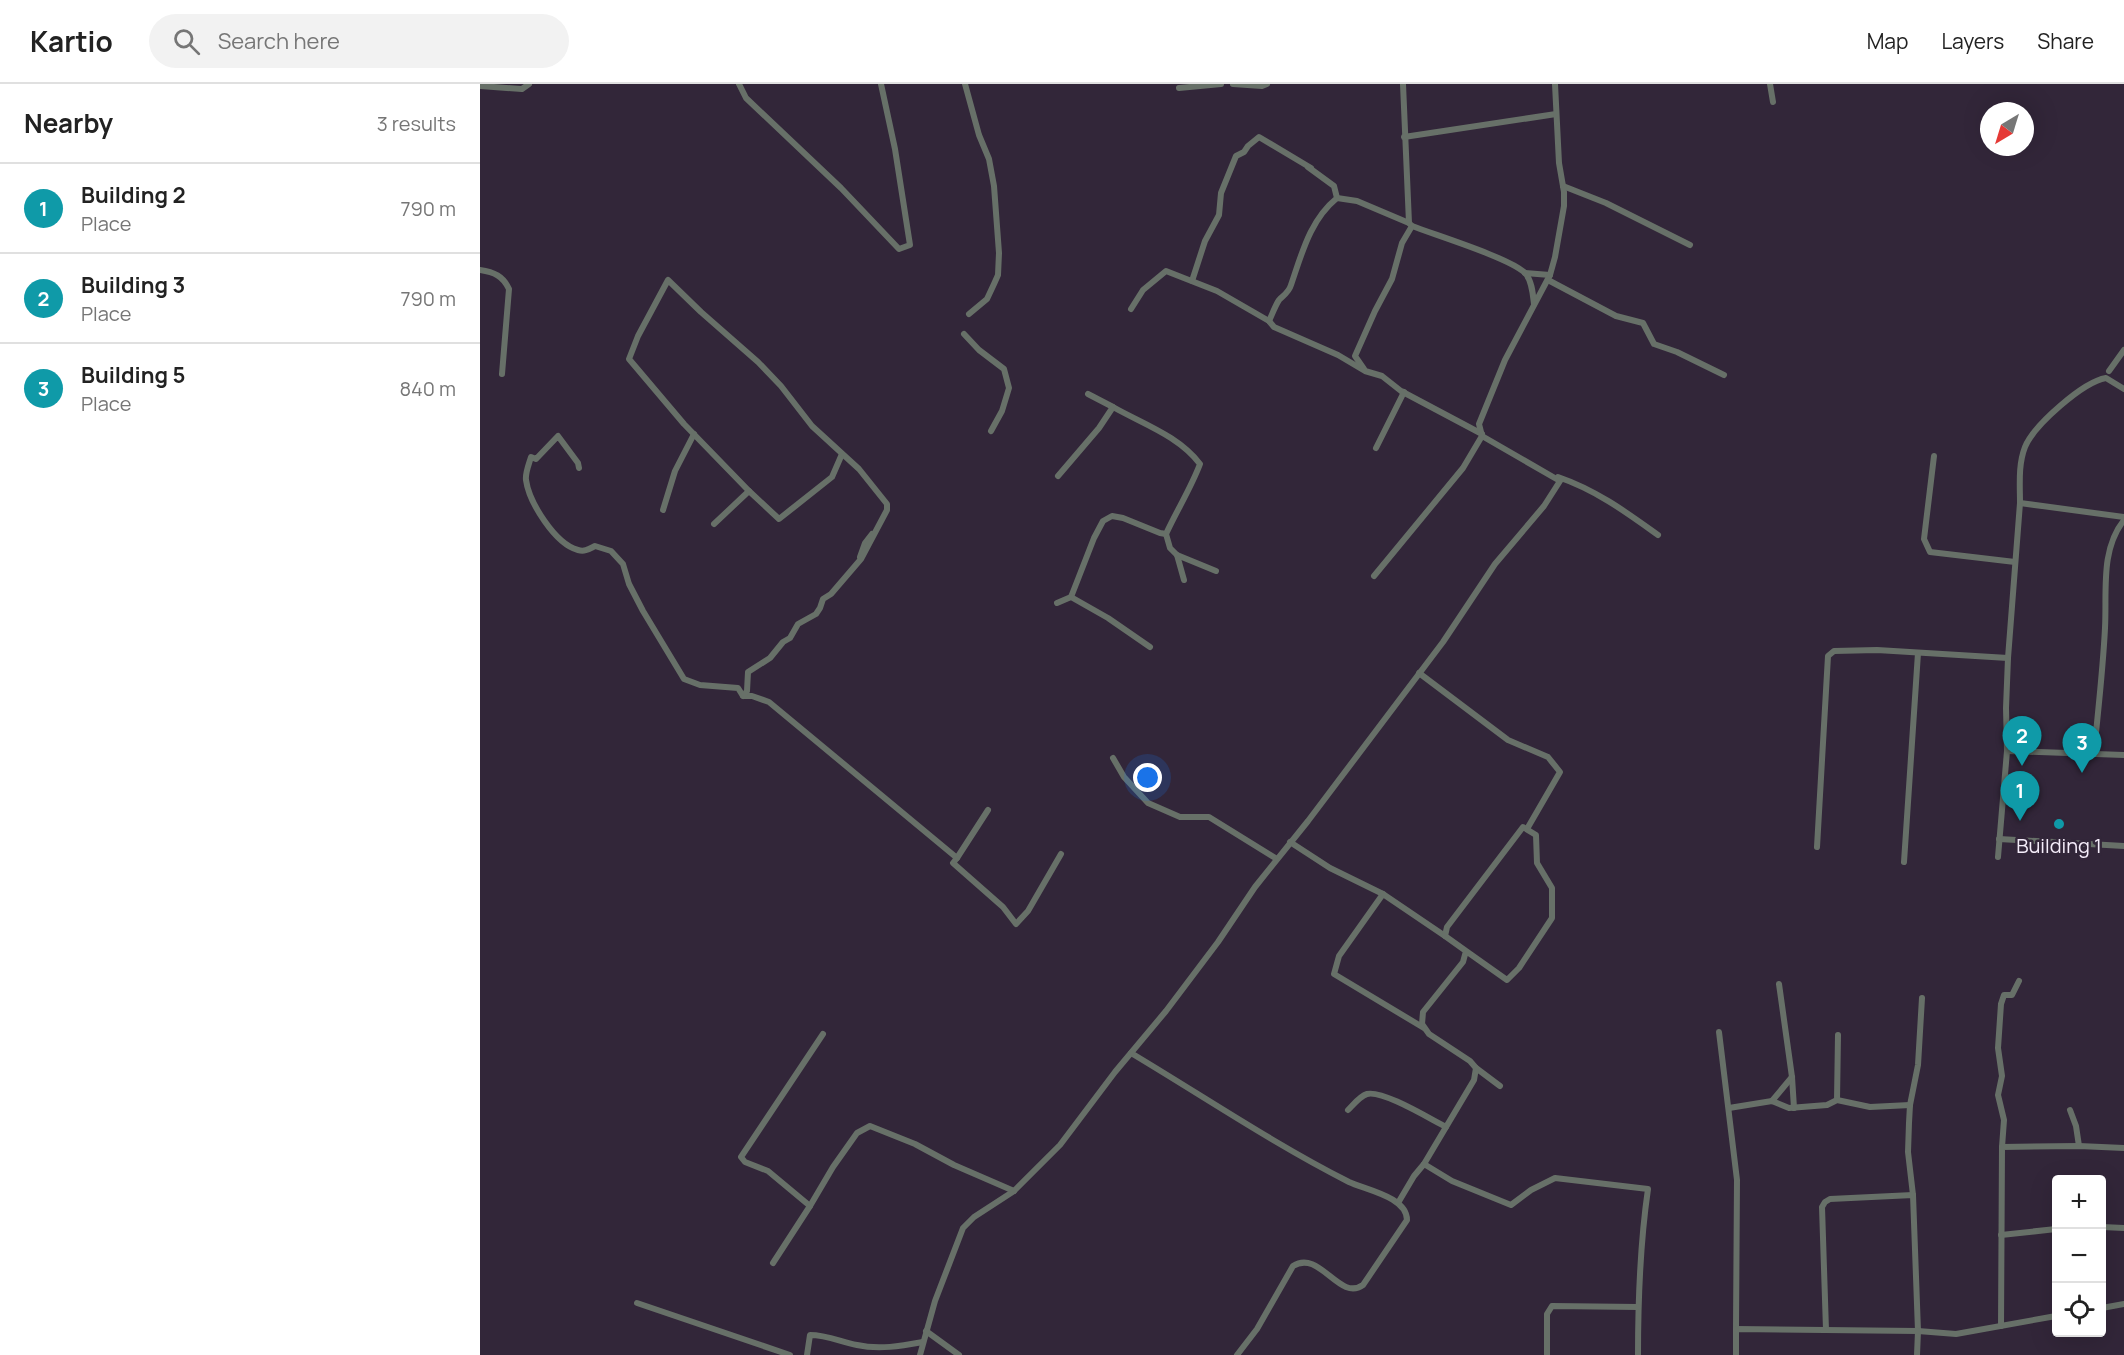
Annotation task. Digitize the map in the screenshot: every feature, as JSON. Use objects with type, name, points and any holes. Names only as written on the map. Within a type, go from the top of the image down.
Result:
[{"type":"street","points":[[480,86],[522,89],[530,84]]},
{"type":"street","points":[[739,84],[746,98],[841,188],[899,249],[910,245],[895,148],[881,84]]},
{"type":"street","points":[[965,84],[979,135],[989,159],[994,186],[999,253],[998,274],[987,299],[969,314]]},
{"type":"street","points":[[1179,88],[1221,84]]},
{"type":"street","points":[[1233,84],[1262,86],[1267,84]]},
{"type":"street","points":[[1365,371],[1355,356],[1392,279],[1410,224],[1402,84]]},
{"type":"street","points":[[1374,576],[1463,468],[1482,435],[1479,424],[1505,360],[1549,277],[1564,206],[1554,84]]},
{"type":"street","points":[[1770,84],[1773,102]]},
{"type":"street","points":[[1404,137],[1556,114]]},
{"type":"street","points":[[1192,281],[1205,241],[1219,214],[1221,193],[1236,156],[1244,152],[1259,137],[1308,166],[1334,186],[1337,198]]},
{"type":"street","points":[[1563,186],[1606,203],[1690,245]]},
{"type":"street","points":[[1269,321],[1280,300],[1291,286],[1296,267],[1313,226],[1337,198],[1357,201],[1486,254],[1525,273],[1549,277],[1616,316],[1643,323],[1654,344],[1677,352],[1724,375]]},
{"type":"street","points":[[480,270],[497,274],[510,289],[502,374]]},
{"type":"street","points":[[1131,309],[1143,290],[1166,271],[1217,291],[1269,321],[1274,327],[1338,355],[1365,371],[1382,376],[1404,392],[1556,477],[1574,483],[1616,504],[1658,535]]},
{"type":"street","points":[[1525,273],[1530,282],[1534,305]]},
{"type":"street","points":[[743,696],[747,691],[748,672],[770,658],[783,642],[790,638],[798,624],[816,614],[823,599],[831,594],[858,563],[887,510],[887,504],[872,482],[842,454],[812,426],[781,386],[758,362],[668,280],[628,359],[694,434],[749,491],[779,519],[832,477],[842,454]]},
{"type":"street","points":[[964,334],[1004,369],[1009,388],[1002,411],[991,431]]},
{"type":"street","points":[[2109,371],[2124,350]]},
{"type":"street","points":[[1998,857],[2007,751],[2008,658],[2020,503],[2019,475],[2025,446],[2036,430],[2066,400],[2097,380],[2106,378],[2124,388]]},
{"type":"street","points":[[1376,448],[1404,392]]},
{"type":"street","points":[[1088,394],[1158,429],[1193,454],[1200,464],[1192,486],[1166,534],[1170,548],[1177,555],[1216,571]]},
{"type":"street","points":[[1058,476],[1099,428],[1113,407]]},
{"type":"street","points":[[663,510],[675,471],[694,434]]},
{"type":"street","points":[[579,468],[579,463],[558,436],[536,459],[531,457],[526,479],[544,522],[566,544],[577,550],[586,551],[596,546],[611,551],[623,564],[629,584],[643,611],[684,679],[700,685],[738,688],[743,696]]},
{"type":"street","points":[[1934,456],[1924,539],[1930,552],[2015,562]]},
{"type":"street","points":[[920,1355],[935,1301],[963,1228],[974,1217],[1014,1191],[1060,1145],[1075,1123],[1172,1003],[1277,859],[1443,642],[1495,564],[1544,506],[1560,481],[1556,477]]},
{"type":"street","points":[[714,524],[749,491]]},
{"type":"street","points":[[2020,503],[2124,518],[2113,539],[2107,564],[2105,627],[2094,753]]},
{"type":"street","points":[[1057,603],[1071,597],[1103,521],[1112,516],[1123,518],[1166,534]]},
{"type":"street","points":[[1177,555],[1184,580]]},
{"type":"street","points":[[1071,597],[1108,618],[1150,647]]},
{"type":"street","points":[[1817,847],[1828,656],[1834,651],[1877,650],[2008,658]]},
{"type":"street","points":[[1904,862],[1918,653]]},
{"type":"street","points":[[1419,673],[1508,740],[1548,757],[1560,771],[1527,829]]},
{"type":"street","points":[[743,696],[752,696],[769,702],[957,858]]},
{"type":"street","points":[[2007,751],[2124,755]]},
{"type":"street","points":[[1113,758],[1124,777],[1148,803],[1180,817],[1209,817],[1277,859]]},
{"type":"street","points":[[988,810],[952,863],[1004,907],[1016,924],[1028,911],[1060,854]]},
{"type":"street","points":[[1290,842],[1330,868],[1383,894],[1507,980],[1519,968],[1552,918],[1552,888],[1537,863],[1536,835],[1523,827],[1448,927],[1445,936]]},
{"type":"street","points":[[1999,839],[2124,846]]},
{"type":"street","points":[[1383,894],[1339,956],[1334,974],[1425,1028]]},
{"type":"street","points":[[1466,951],[1463,963],[1423,1012],[1422,1024],[1429,1034],[1470,1061],[1500,1086]]},
{"type":"street","points":[[2001,1326],[2004,1120],[1998,1095],[2002,1076],[1998,1048],[2001,1004],[2004,995],[2012,994],[2019,981]]},
{"type":"street","points":[[1779,984],[1794,1108]]},
{"type":"street","points":[[1917,1355],[1913,1195],[1908,1152],[1910,1104],[1918,1065],[1922,998]]},
{"type":"street","points":[[1719,1032],[1737,1180],[1736,1355]]},
{"type":"street","points":[[810,1206],[768,1172],[745,1162],[741,1157],[822,1034]]},
{"type":"street","points":[[1837,1100],[1838,1035]]},
{"type":"street","points":[[1131,1053],[1269,1136],[1351,1182],[1398,1203],[1407,1214],[1407,1220],[1363,1286],[1352,1289],[1343,1286],[1320,1268],[1306,1262],[1299,1262],[1293,1266],[1257,1329],[1237,1355]]},
{"type":"street","points":[[1398,1203],[1474,1080],[1476,1068]]},
{"type":"street","points":[[1772,1101],[1792,1077]]},
{"type":"street","points":[[1348,1110],[1365,1094],[1376,1094],[1405,1105],[1446,1128]]},
{"type":"street","points":[[1729,1107],[1772,1101],[1789,1108],[1827,1105],[1837,1100],[1870,1107],[1910,1104]]},
{"type":"street","points":[[2070,1110],[2079,1136],[2079,1146]]},
{"type":"street","points":[[773,1263],[857,1133],[870,1126],[915,1144],[954,1165],[1014,1191]]},
{"type":"street","points":[[2002,1147],[2124,1148]]},
{"type":"street","points":[[1424,1164],[1452,1181],[1511,1205],[1531,1190],[1555,1178],[1648,1189],[1643,1221],[1638,1355]]},
{"type":"street","points":[[1826,1330],[1821,1207],[1824,1202],[1830,1199],[1913,1195]]},
{"type":"street","points":[[2106,1227],[2124,1228]]},
{"type":"street","points":[[2001,1235],[2052,1229]]},
{"type":"street","points":[[637,1303],[790,1355]]},
{"type":"street","points":[[2106,1307],[2124,1304]]},
{"type":"street","points":[[1547,1355],[1547,1314],[1552,1306],[1638,1307]]},
{"type":"street","points":[[1736,1329],[1918,1331],[1956,1334],[2052,1317]]},
{"type":"street","points":[[926,1331],[960,1355]]},
{"type":"street","points":[[807,1355],[810,1335],[820,1335],[859,1346],[894,1348],[923,1342]]},
{"type":"place","name":"Building 3","points":[[2022,766]]},
{"type":"place","name":"Building 5","points":[[2082,773]]},
{"type":"place","name":"Building 2","points":[[2020,821]]},
{"type":"place","name":"Building 1","points":[[2059,824]]}]
